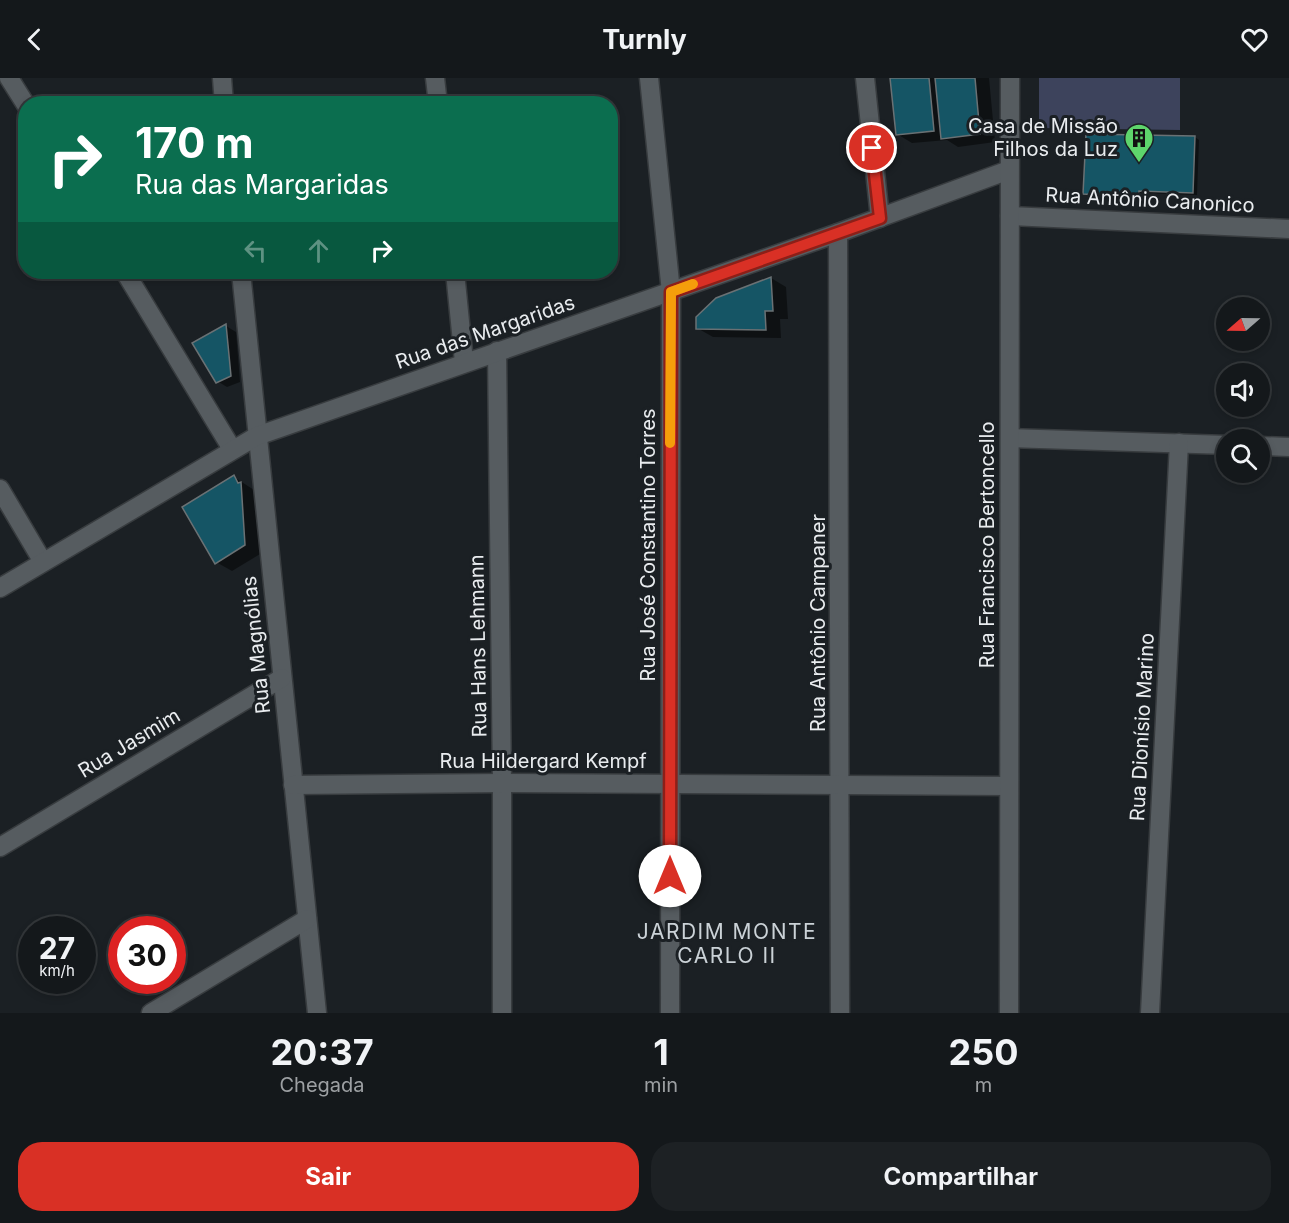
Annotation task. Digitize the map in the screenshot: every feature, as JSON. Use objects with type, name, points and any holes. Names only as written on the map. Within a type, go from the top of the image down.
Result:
[{"type":"street","points":[[9,78],[20,96]]},
{"type":"street","points":[[222,78],[223,96]]},
{"type":"street","points":[[435,78],[437,96]]},
{"type":"street","name":"Rua José Constantino Torres","points":[[649,78],[671,292],[670,1013]]},
{"type":"street","points":[[865,78],[880,218]]},
{"type":"street","name":"Rua Francisco Bertoncello","points":[[1009,1013],[1010,78]]},
{"type":"street","name":"Rua das Margaridas","points":[[0,588],[257,436],[838,233],[1009,170]]},
{"type":"street","name":"Rua Antônio Canonico","points":[[1010,216],[1289,229]]},
{"type":"street","name":"Rua Antônio Campaner","points":[[838,233],[840,1013]]},
{"type":"street","points":[[129,279],[232,449]]},
{"type":"street","name":"Rua Magnólias","points":[[242,279],[317,1013]]},
{"type":"street","points":[[456,279],[464,362]]},
{"type":"street","name":"Rua Hans Lehmann","points":[[497,351],[502,1013]]},
{"type":"street","points":[[1011,438],[1216,445]]},
{"type":"street","name":"Rua Dionísio Marino","points":[[1150,1013],[1179,443]]},
{"type":"street","points":[[1270,446],[1289,447]]},
{"type":"street","points":[[0,489],[43,562]]},
{"type":"street","name":"Rua Jasmim","points":[[0,847],[282,678]]},
{"type":"street","name":"Rua Hildergard Kempf","points":[[293,785],[502,783],[1008,786]]},
{"type":"street","points":[[151,1013],[307,919]]},
{"type":"shaded area","points":[[1039,78],[1180,78],[1180,130],[1039,128]]},
{"type":"building","points":[[890,78],[929,78],[934,131],[896,135]]},
{"type":"building","points":[[935,78],[975,78],[980,134],[941,139]]},
{"type":"building","name":"Casa de Missão Filhos da Luz","points":[[1086,134],[1195,136],[1193,193],[1139,191],[1138,197],[1083,194]]},
{"type":"building","points":[[771,277],[773,311],[765,311],[766,330],[696,329],[696,317],[716,298]]},
{"type":"building","points":[[226,324],[231,376],[216,383],[192,343]]},
{"type":"building","points":[[234,475],[238,483],[241,482],[245,545],[215,564],[182,507]]},
{"type":"slow traffic","points":[[670,443],[671,292],[693,284]]},
{"type":"place","name":"Casa de Missão Filhos da Luz","points":[[1139,164]]},
{"type":"district","name":"JARDIM MONTE CARLO II","points":[[727,944]]},
{"type":"route","points":[[670,876],[671,292],[880,218],[872,148]]}]
